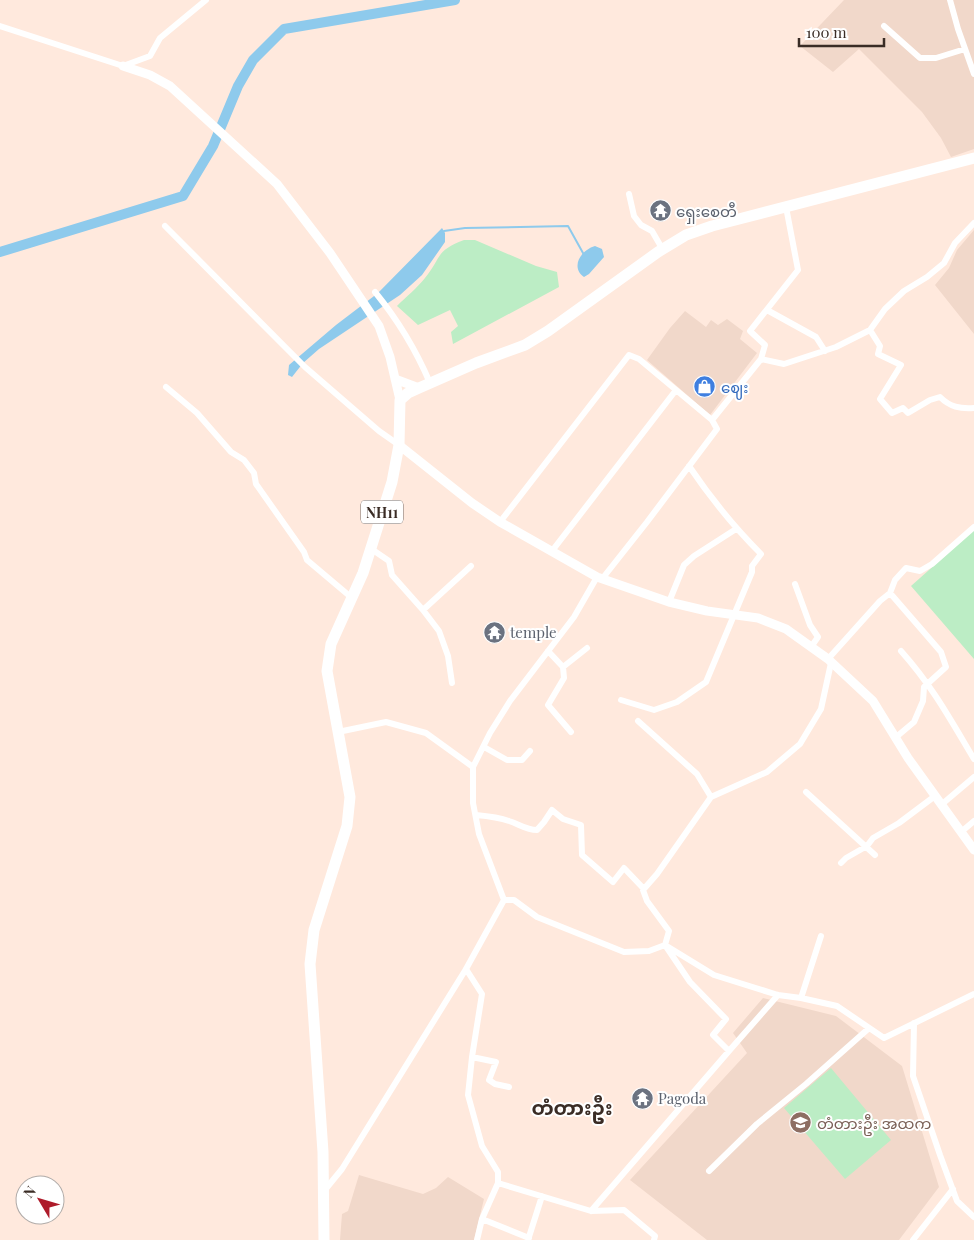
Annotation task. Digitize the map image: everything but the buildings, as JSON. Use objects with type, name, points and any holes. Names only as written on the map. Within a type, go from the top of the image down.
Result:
[{"type":"highway","points":[[400,400],[408,393],[476,363],[525,345],[548,332],[686,235],[712,226],[974,158]]},
{"type":"highway","name":"NH11","points":[[324,1240],[323,1152],[310,964],[314,930],[347,826],[350,797],[327,671],[331,644],[363,573],[392,482],[399,445],[400,400]]},
{"type":"street","points":[[123,66],[150,56],[160,38],[206,0]]},
{"type":"street","points":[[950,0],[974,74]]},
{"type":"street","points":[[0,26],[150,75],[170,86],[277,184],[330,253],[379,326],[400,400]]},
{"type":"street","points":[[884,26],[920,58],[936,58],[965,49]]},
{"type":"street","points":[[629,194],[634,216],[641,225],[652,231],[663,250]]},
{"type":"street","points":[[712,420],[760,359],[765,345],[750,331],[798,270],[786,207]]},
{"type":"street","points":[[760,359],[784,364],[848,342],[870,330],[885,308],[904,291],[927,277],[944,263],[955,243],[974,223]]},
{"type":"street","points":[[165,226],[305,367],[379,432],[399,445],[472,503],[500,522],[600,578],[670,602],[707,611],[758,618],[786,629],[811,647],[873,701],[934,796],[974,850]]},
{"type":"street","points":[[375,292],[388,309],[421,362],[430,383]]},
{"type":"street","points":[[767,310],[816,337],[825,351]]},
{"type":"street","points":[[870,330],[880,346],[878,354],[901,365],[880,399],[892,413],[903,408],[908,413],[930,400],[940,397],[948,405],[966,409],[974,408]]},
{"type":"street","points":[[323,1192],[342,1169],[466,969],[504,900],[479,834],[473,802],[473,768],[490,733],[510,702],[574,617],[600,578],[717,429],[712,420],[639,359],[629,355],[500,522]]},
{"type":"street","points":[[395,379],[419,388]]},
{"type":"street","points":[[166,387],[197,414],[231,452],[244,460],[254,474],[256,484],[304,552],[307,560],[352,598]]},
{"type":"street","points":[[552,551],[676,390]]},
{"type":"street","points":[[621,700],[654,710],[677,702],[706,682],[752,572],[752,566],[761,554],[736,529],[712,500],[689,466]]},
{"type":"street","points":[[644,889],[657,874],[711,797],[767,772],[800,744],[821,709],[829,661],[880,601],[890,593],[894,580],[906,568],[920,571],[932,564],[974,527]]},
{"type":"street","points":[[670,602],[684,565],[694,556],[736,529]]},
{"type":"street","points":[[370,548],[389,561],[392,574],[439,631],[448,656],[452,684]]},
{"type":"street","points":[[423,610],[471,566]]},
{"type":"street","points":[[795,584],[810,625],[818,637],[811,647]]},
{"type":"street","points":[[890,593],[941,652],[946,667],[924,687],[923,700],[914,722],[895,738]]},
{"type":"street","points":[[563,667],[587,648]]},
{"type":"street","points":[[901,651],[928,683],[952,719],[974,760]]},
{"type":"street","points":[[548,652],[563,667],[564,678],[548,705],[571,732]]},
{"type":"street","points":[[638,721],[698,774],[711,797]]},
{"type":"street","points":[[338,732],[386,722],[426,733],[473,768]]},
{"type":"street","points":[[484,747],[507,760],[522,760],[530,751]]},
{"type":"street","points":[[941,805],[974,777]]},
{"type":"street","points":[[806,792],[875,855]]},
{"type":"street","points":[[841,864],[846,858],[867,846],[873,838],[899,823],[934,796]]},
{"type":"street","points":[[476,816],[497,817],[529,830],[537,830],[552,810],[563,818],[581,825],[582,855],[613,882],[624,868],[644,889],[647,901],[669,931],[665,945],[690,982],[726,1019],[713,1034],[729,1051]]},
{"type":"street","points":[[961,832],[974,821]]},
{"type":"street","points":[[504,900],[514,900],[537,917],[624,952],[649,951],[665,945]]},
{"type":"street","points":[[801,998],[821,936]]},
{"type":"street","points":[[665,945],[714,975],[778,995],[837,1006],[868,1029],[884,1038],[974,994]]},
{"type":"street","points":[[466,969],[482,994],[468,1095],[482,1146],[498,1172],[498,1183],[482,1219],[477,1240]]},
{"type":"street","points":[[591,1211],[778,995]]},
{"type":"street","points":[[914,1023],[913,1076],[957,1201],[974,1217]]},
{"type":"street","points":[[709,1172],[758,1124],[868,1029]]},
{"type":"street","points":[[472,1058],[496,1062],[490,1080],[495,1084],[508,1087]]},
{"type":"street","points":[[498,1183],[591,1211],[624,1210],[654,1238],[663,1240]]},
{"type":"street","points":[[913,1240],[952,1188]]},
{"type":"street","points":[[482,1219],[529,1239],[542,1196]]},
{"type":"shaded area","points":[[844,0],[974,0],[974,149],[951,157],[941,138],[922,112],[859,49],[833,72],[800,46]]},
{"type":"shaded area","points":[[974,230],[974,334],[935,285],[949,268],[957,250]]},
{"type":"shaded area","name":"ဈေး","points":[[685,311],[706,327],[711,320],[718,325],[727,319],[743,331],[740,339],[757,353],[710,415],[647,360]]},
{"type":"shaded area","name":"တံတားဦး အထက","points":[[763,998],[836,1016],[902,1066],[939,1187],[899,1240],[707,1240],[630,1180],[747,1053],[733,1033]]},
{"type":"shaded area","points":[[359,1175],[423,1194],[436,1188],[448,1177],[484,1199],[474,1240],[340,1240],[342,1214],[348,1211]]},
{"type":"green space","points":[[464,240],[475,240],[536,266],[557,272],[559,287],[453,344],[451,332],[458,326],[450,310],[418,325],[397,306],[422,282],[443,251]]},
{"type":"green space","points":[[974,530],[974,659],[911,586]]},
{"type":"green space","points":[[831,1068],[891,1140],[845,1179],[784,1108]]},
{"type":"water","points":[[442,228],[445,233],[445,242],[422,275],[400,295],[319,349],[303,363],[292,377],[288,375],[289,365],[336,325],[378,293]]},
{"type":"water","points":[[595,246],[602,249],[604,257],[584,277],[578,268],[579,259],[585,251]]},
{"type":"waterway","points":[[0,252],[183,196],[213,146],[238,86],[253,60],[284,29],[455,0]]},
{"type":"waterway","points":[[444,231],[465,228],[568,226],[583,253]]},
{"type":"place","name":"ရှေးစေတီ","points":[[660,211]]},
{"type":"place","name":"ဈေး","points":[[705,387]]},
{"type":"place","name":"temple","points":[[494,632]]},
{"type":"place","name":"Pagoda","points":[[642,1098]]},
{"type":"place","name":"တံတားဦး အထက","points":[[801,1123]]},
{"type":"district","name":"တံတားဦး","points":[[572,1106]]}]
